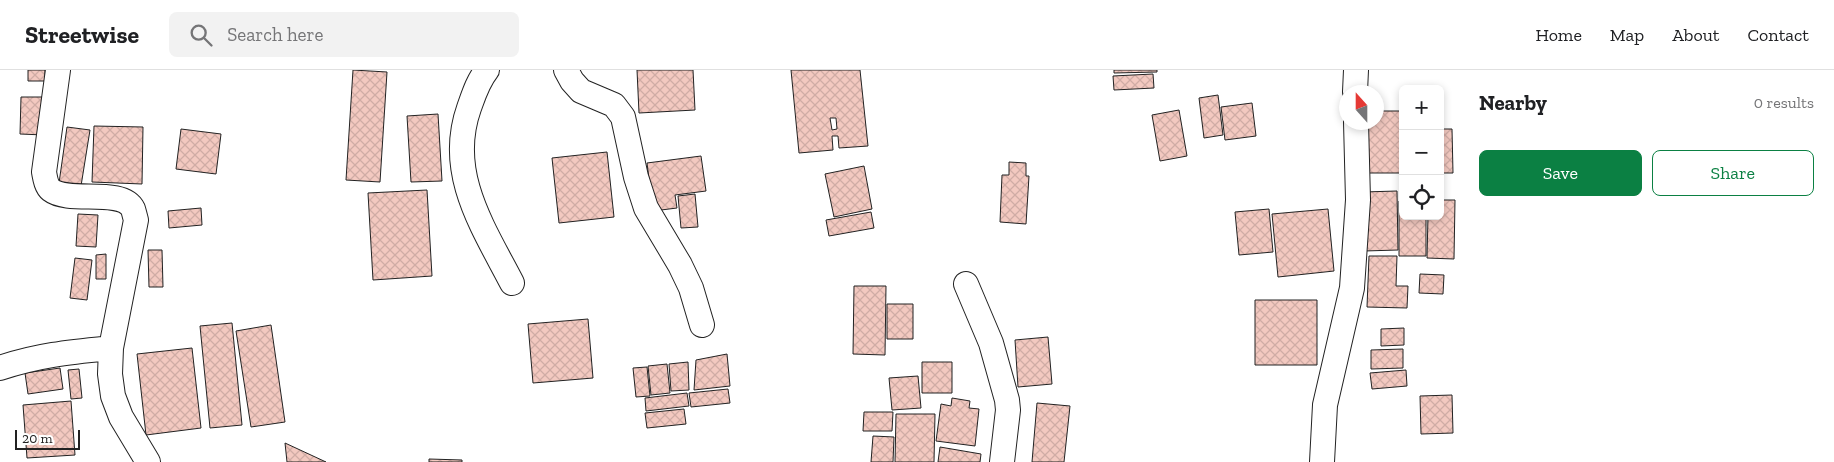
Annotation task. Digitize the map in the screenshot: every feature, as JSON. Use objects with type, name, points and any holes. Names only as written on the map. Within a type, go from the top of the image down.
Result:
[{"type":"street","points":[[58,70],[44,172],[46,182],[50,189],[60,194],[115,198],[126,201],[133,208],[136,220],[111,348],[110,374],[113,396],[148,462]]},
{"type":"street","points":[[487,70],[476,90],[466,116],[461,143],[463,172],[470,197],[481,222],[512,283]]},
{"type":"street","points":[[566,70],[572,81],[581,91],[614,105],[623,117],[636,177],[646,208],[680,265],[691,288],[702,325]]},
{"type":"street","points":[[1356,70],[1356,85]]},
{"type":"street","points":[[1322,462],[1326,405],[1352,288],[1358,200],[1356,130]]},
{"type":"street","points":[[966,284],[990,343],[1007,400],[1008,410],[1002,462]]},
{"type":"street","points":[[0,368],[26,359],[111,348]]},
{"type":"building","points":[[28,70],[45,70],[45,81],[28,81]]},
{"type":"building","points":[[353,70],[387,72],[380,182],[346,180]]},
{"type":"building","points":[[637,70],[693,70],[695,110],[639,113]]},
{"type":"building","points":[[791,70],[860,70],[868,146],[839,148],[838,136],[832,136],[833,150],[799,153]],"holes":[[[830,118],[836,118],[837,129],[832,130]]]},
{"type":"building","points":[[1114,70],[1157,70],[1157,72],[1114,73]]},
{"type":"building","points":[[1153,74],[1154,88],[1114,90],[1113,76]]},
{"type":"building","points":[[1218,95],[1223,135],[1204,138],[1199,98]]},
{"type":"building","points":[[21,97],[45,97],[44,135],[20,134]]},
{"type":"building","points":[[1252,103],[1256,136],[1225,140],[1221,107]]},
{"type":"building","points":[[1179,110],[1187,156],[1160,161],[1152,115]]},
{"type":"building","points":[[1384,111],[1399,111],[1399,173],[1362,173],[1363,130],[1384,130]]},
{"type":"building","points":[[438,114],[442,181],[411,182],[407,116]]},
{"type":"building","points":[[94,126],[143,127],[142,184],[92,182]]},
{"type":"building","points":[[67,127],[90,130],[81,186],[59,183]]},
{"type":"building","points":[[181,129],[221,134],[216,174],[176,169]]},
{"type":"building","points":[[1444,129],[1452,129],[1453,173],[1444,173]]},
{"type":"building","points":[[607,152],[614,217],[559,223],[552,158]]},
{"type":"building","points":[[701,156],[706,191],[675,195],[677,208],[653,211],[647,163]]},
{"type":"building","points":[[1009,162],[1026,163],[1026,176],[1029,176],[1026,224],[1000,222],[1002,175],[1009,175]]},
{"type":"building","points":[[864,166],[872,209],[834,217],[825,174]]},
{"type":"building","points":[[427,190],[432,276],[373,280],[368,193]]},
{"type":"building","points":[[1397,191],[1398,250],[1364,251],[1363,192]]},
{"type":"building","points":[[695,194],[698,227],[681,228],[678,196]]},
{"type":"building","points":[[1444,200],[1455,200],[1454,259],[1427,258],[1428,220],[1444,220]]},
{"type":"building","points":[[201,208],[202,225],[169,228],[168,211]]},
{"type":"building","points":[[1269,209],[1273,252],[1239,255],[1235,212]]},
{"type":"building","points":[[1328,209],[1334,271],[1278,277],[1272,214]]},
{"type":"building","points":[[871,212],[874,228],[829,236],[826,220]]},
{"type":"building","points":[[78,214],[98,215],[96,247],[76,246]]},
{"type":"building","points":[[1399,220],[1426,220],[1426,256],[1399,256]]},
{"type":"building","points":[[148,250],[162,250],[163,287],[149,287]]},
{"type":"building","points":[[106,254],[106,279],[96,279],[96,255]]},
{"type":"building","points":[[1369,256],[1397,256],[1396,286],[1408,286],[1407,308],[1367,307]]},
{"type":"building","points":[[75,258],[92,260],[87,300],[70,298]]},
{"type":"building","points":[[1420,274],[1444,275],[1443,294],[1419,293]]},
{"type":"building","points":[[854,286],[886,286],[885,355],[853,354]]},
{"type":"building","points":[[1255,300],[1317,300],[1317,365],[1255,365]]},
{"type":"building","points":[[887,304],[913,304],[913,339],[887,339]]},
{"type":"building","points":[[588,319],[593,378],[533,383],[528,324]]},
{"type":"building","points":[[232,323],[242,425],[210,428],[200,326]]},
{"type":"building","points":[[271,325],[285,422],[251,427],[236,331]]},
{"type":"building","points":[[1404,328],[1404,345],[1381,346],[1381,329]]},
{"type":"building","points":[[1048,337],[1052,384],[1018,387],[1015,340]]},
{"type":"building","points":[[192,348],[201,428],[146,435],[137,354]]},
{"type":"building","points":[[1403,349],[1403,368],[1371,369],[1371,350]]},
{"type":"building","points":[[727,354],[730,386],[694,390],[696,360]]},
{"type":"building","points":[[688,362],[689,390],[671,391],[669,364]]},
{"type":"building","points":[[922,362],[952,362],[952,393],[922,393]]},
{"type":"building","points":[[667,364],[670,393],[651,395],[648,366]]},
{"type":"building","points":[[647,367],[650,396],[636,397],[633,368]]},
{"type":"building","points":[[60,368],[63,389],[28,394],[25,373]]},
{"type":"building","points":[[79,369],[82,398],[71,399],[68,370]]},
{"type":"building","points":[[1406,370],[1407,386],[1372,389],[1370,373]]},
{"type":"building","points":[[918,376],[921,408],[892,410],[889,378]]},
{"type":"building","points":[[728,389],[730,403],[691,407],[689,393]]},
{"type":"building","points":[[687,393],[689,406],[646,411],[645,398]]},
{"type":"building","points":[[1452,395],[1453,433],[1421,434],[1420,396]]},
{"type":"building","points":[[952,398],[970,401],[969,408],[979,409],[975,446],[936,441],[941,404],[951,406]]},
{"type":"building","points":[[71,401],[75,455],[27,458],[23,405]]},
{"type":"building","points":[[1037,403],[1070,406],[1064,462],[1032,462]]},
{"type":"building","points":[[684,409],[686,424],[647,428],[645,413]]},
{"type":"building","points":[[864,412],[893,412],[892,431],[863,431]]},
{"type":"building","points":[[896,414],[935,414],[934,462],[895,462]]},
{"type":"building","points":[[873,436],[894,437],[893,462],[871,462]]},
{"type":"building","points":[[285,443],[326,462],[287,462]]},
{"type":"building","points":[[940,447],[981,454],[980,462],[938,462]]},
{"type":"building","points":[[429,459],[462,460],[462,462],[429,462]]}]
